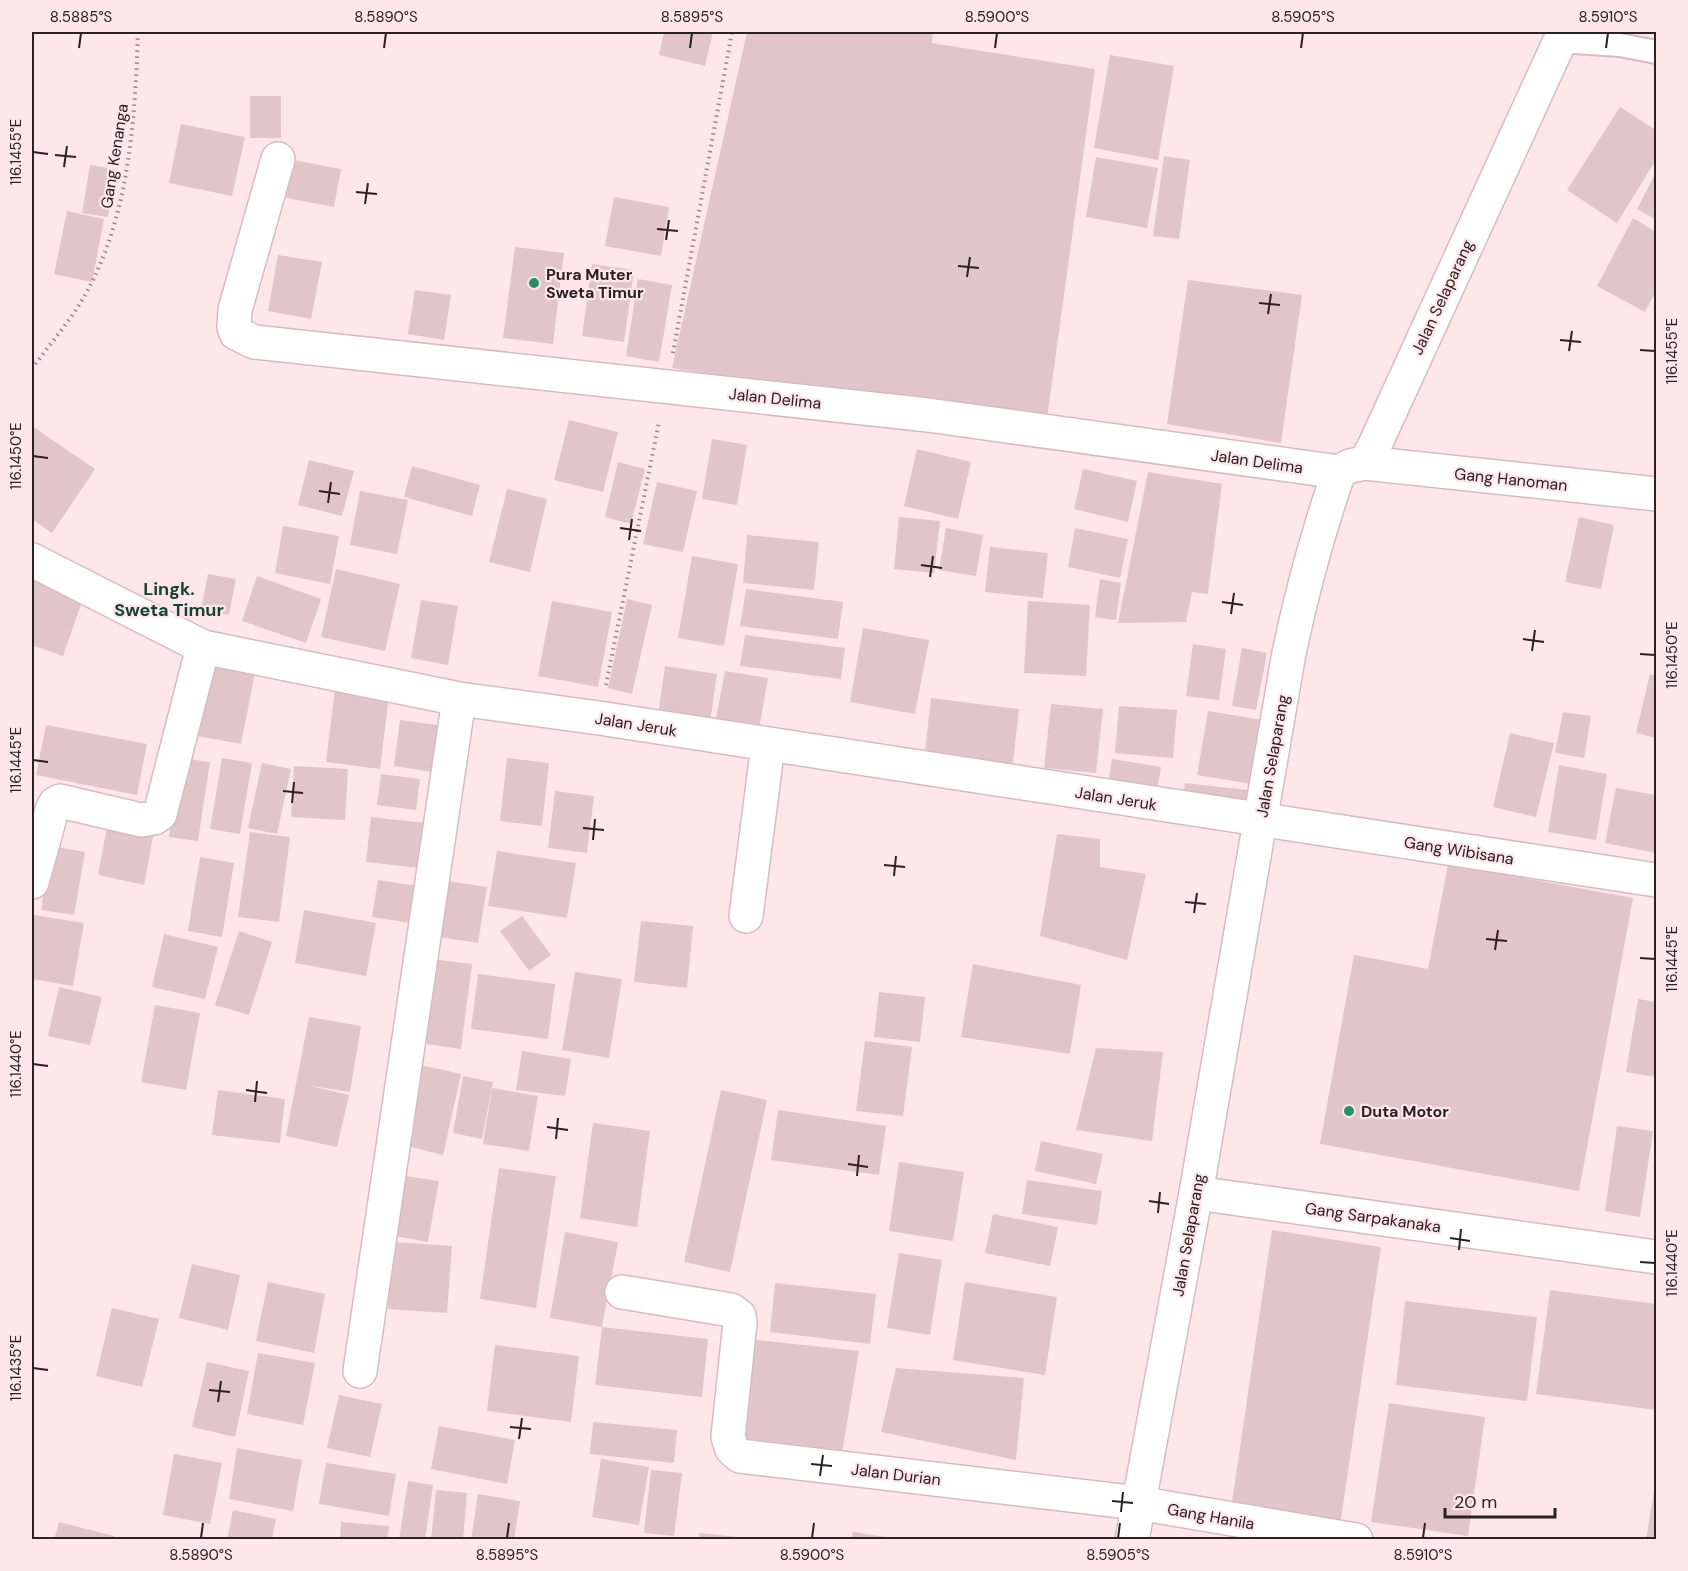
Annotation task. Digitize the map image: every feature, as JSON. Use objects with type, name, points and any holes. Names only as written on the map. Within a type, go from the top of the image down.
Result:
[{"type":"street","name":"Jalan Selaparang","points":[[1132,1539],[1196,1192],[1289,653],[1318,531],[1352,467],[1562,36]]},
{"type":"street","name":"Jalan Delima","points":[[278,159],[235,310],[236,333],[254,342],[928,415],[1352,467]]},
{"type":"street","name":"Gang Hanoman","points":[[1352,467],[1656,494]]},
{"type":"street","name":"Jalan Jeruk","points":[[32,560],[203,647],[459,699],[599,718],[1261,819]]},
{"type":"street","points":[[32,882],[52,810],[60,801],[141,820],[154,818],[160,814],[203,647]]},
{"type":"street","points":[[360,1371],[459,699]]},
{"type":"street","points":[[746,916],[768,745]]},
{"type":"street","name":"Gang Wibisana","points":[[1261,819],[1656,880]]},
{"type":"street","name":"Gang Sarpakanaka","points":[[1196,1192],[1656,1257]]},
{"type":"street","name":"Jalan Durian","points":[[622,1292],[731,1310],[739,1316],[728,1437],[732,1449],[740,1456],[1138,1503]]},
{"type":"street","name":"Gang Hanila","points":[[1138,1503],[1356,1539]]},
{"type":"lane","points":[[1562,36],[1656,52]]},
{"type":"path","name":"Gang Kenanga","points":[[32,369],[89,287],[117,216],[135,100],[138,32]]},
{"type":"path","points":[[599,718],[667,386],[732,32]]},
{"type":"building","points":[[664,32],[713,32],[705,66],[659,55]]},
{"type":"building","points":[[747,32],[933,32],[932,43],[1095,69],[1046,426],[672,368]]},
{"type":"building","points":[[1110,55],[1174,66],[1158,160],[1094,148]]},
{"type":"building","points":[[250,96],[281,96],[281,138],[250,138]]},
{"type":"building","points":[[1620,107],[1656,130],[1656,160],[1617,223],[1567,190]]},
{"type":"building","points":[[181,124],[245,137],[232,196],[169,183]]},
{"type":"building","points":[[1164,156],[1190,160],[1179,239],[1153,236]]},
{"type":"building","points":[[1096,157],[1158,168],[1147,228],[1086,217]]},
{"type":"building","points":[[294,160],[341,169],[334,207],[286,198]]},
{"type":"building","points":[[90,165],[115,169],[108,217],[82,213]]},
{"type":"building","points":[[1656,172],[1656,220],[1637,209]]},
{"type":"building","points":[[614,197],[669,207],[661,256],[605,246]]},
{"type":"building","points":[[67,211],[104,219],[92,282],[54,274]]},
{"type":"building","points":[[1633,218],[1656,232],[1656,291],[1645,312],[1597,286]]},
{"type":"building","points":[[515,247],[564,253],[553,344],[503,338]]},
{"type":"building","points":[[278,255],[322,262],[311,319],[268,311]]},
{"type":"building","points":[[592,264],[634,270],[624,342],[582,336]]},
{"type":"building","points":[[638,279],[672,285],[659,362],[626,356]]},
{"type":"building","points":[[1188,280],[1302,295],[1281,443],[1167,424]]},
{"type":"building","points":[[415,290],[451,295],[444,340],[408,334]]},
{"type":"building","points":[[569,420],[618,432],[603,492],[554,480]]},
{"type":"building","points":[[32,426],[95,469],[52,533],[32,519]]},
{"type":"building","points":[[712,439],[747,445],[737,505],[702,499]]},
{"type":"building","points":[[917,449],[971,462],[958,519],[904,506]]},
{"type":"building","points":[[309,460],[354,471],[342,516],[298,505]]},
{"type":"building","points":[[618,462],[645,469],[631,524],[605,517]]},
{"type":"building","points":[[412,466],[480,485],[472,516],[404,497]]},
{"type":"building","points":[[1083,469],[1137,481],[1128,522],[1074,509]]},
{"type":"building","points":[[1148,472],[1222,484],[1208,594],[1192,592],[1186,622],[1118,623]]},
{"type":"building","points":[[657,482],[697,491],[683,552],[643,544]]},
{"type":"building","points":[[507,489],[547,499],[530,572],[489,562]]},
{"type":"building","points":[[360,491],[408,500],[397,554],[350,545]]},
{"type":"building","points":[[899,517],[940,521],[934,573],[894,569]]},
{"type":"building","points":[[1579,517],[1614,525],[1601,589],[1565,582]]},
{"type":"building","points":[[283,526],[339,536],[330,584],[275,573]]},
{"type":"building","points":[[946,528],[983,535],[976,576],[939,570]]},
{"type":"building","points":[[1075,528],[1128,539],[1120,578],[1068,567]]},
{"type":"building","points":[[747,535],[819,542],[814,590],[743,583]]},
{"type":"building","points":[[990,547],[1048,553],[1043,598],[985,592]]},
{"type":"building","points":[[692,556],[738,564],[724,646],[678,638]]},
{"type":"building","points":[[336,569],[400,584],[385,651],[321,637]]},
{"type":"building","points":[[208,574],[236,579],[229,615],[201,610]]},
{"type":"building","points":[[32,575],[85,593],[63,656],[32,645]]},
{"type":"building","points":[[257,576],[321,599],[306,643],[242,621]]},
{"type":"building","points":[[1100,579],[1121,583],[1116,620],[1095,617]]},
{"type":"building","points":[[746,589],[843,602],[838,639],[740,626]]},
{"type":"building","points":[[627,599],[652,605],[632,694],[608,688]]},
{"type":"building","points":[[421,600],[458,606],[448,665],[411,658]]},
{"type":"building","points":[[552,601],[612,612],[598,687],[538,676]]},
{"type":"building","points":[[1028,601],[1090,605],[1086,676],[1024,673]]},
{"type":"building","points":[[863,628],[929,640],[915,714],[850,702]]},
{"type":"building","points":[[745,635],[845,648],[841,679],[740,666]]},
{"type":"building","points":[[1193,644],[1226,649],[1219,700],[1186,696]]},
{"type":"building","points":[[1242,648],[1267,653],[1256,710],[1232,706]]},
{"type":"building","points":[[207,658],[256,668],[241,744],[192,735]]},
{"type":"building","points":[[665,666],[717,674],[709,729],[657,722]]},
{"type":"building","points":[[725,671],[768,678],[758,735],[714,728]]},
{"type":"building","points":[[1650,674],[1656,676],[1656,738],[1636,733]]},
{"type":"building","points":[[335,689],[389,696],[380,769],[326,762]]},
{"type":"building","points":[[931,698],[1019,709],[1012,770],[924,760]]},
{"type":"building","points":[[1051,704],[1103,709],[1096,773],[1044,768]]},
{"type":"building","points":[[1119,706],[1177,710],[1173,758],[1115,753]]},
{"type":"building","points":[[1208,711],[1262,720],[1251,784],[1197,775]]},
{"type":"building","points":[[1563,712],[1591,716],[1584,758],[1555,753]]},
{"type":"building","points":[[400,720],[438,725],[432,772],[394,766]]},
{"type":"building","points":[[46,725],[147,744],[137,795],[36,775]]},
{"type":"building","points":[[1510,733],[1554,743],[1536,817],[1493,807]]},
{"type":"building","points":[[180,758],[210,762],[198,841],[169,837]]},
{"type":"building","points":[[222,758],[252,763],[240,834],[210,829]]},
{"type":"building","points":[[507,758],[549,763],[542,826],[500,821]]},
{"type":"building","points":[[1112,759],[1161,767],[1156,797],[1107,789]]},
{"type":"building","points":[[262,763],[291,769],[277,834],[248,828]]},
{"type":"building","points":[[1559,765],[1607,774],[1596,840],[1548,832]]},
{"type":"building","points":[[294,766],[348,769],[345,820],[291,817]]},
{"type":"building","points":[[381,774],[420,779],[416,810],[377,805]]},
{"type":"building","points":[[1185,783],[1247,790],[1245,810],[1182,802]]},
{"type":"building","points":[[1616,788],[1656,795],[1656,853],[1605,843]]},
{"type":"building","points":[[555,791],[594,796],[587,853],[548,848]]},
{"type":"building","points":[[371,817],[425,823],[419,868],[366,862]]},
{"type":"building","points":[[108,822],[154,831],[144,885],[98,875]]},
{"type":"building","points":[[250,832],[290,837],[279,922],[238,917]]},
{"type":"building","points":[[1057,834],[1100,839],[1100,867],[1146,874],[1127,960],[1040,936]]},
{"type":"building","points":[[51,846],[85,852],[74,915],[41,910]]},
{"type":"building","points":[[497,851],[576,863],[567,918],[488,906]]},
{"type":"building","points":[[200,857],[234,863],[222,937],[188,931]]},
{"type":"building","points":[[1448,864],[1633,898],[1579,1191],[1320,1144],[1354,955],[1428,969]]},
{"type":"building","points":[[378,880],[423,887],[417,924],[372,917]]},
{"type":"building","points":[[442,880],[487,887],[478,943],[433,936]]},
{"type":"building","points":[[304,910],[376,923],[366,976],[295,963]]},
{"type":"building","points":[[34,915],[84,923],[73,986],[32,979]]},
{"type":"building","points":[[522,916],[551,955],[529,971],[500,931]]},
{"type":"building","points":[[641,921],[693,926],[687,988],[634,982]]},
{"type":"building","points":[[239,931],[272,942],[249,1015],[215,1005]]},
{"type":"building","points":[[164,934],[218,947],[205,999],[152,987]]},
{"type":"building","points":[[431,959],[472,964],[461,1049],[420,1043]]},
{"type":"building","points":[[973,964],[1081,985],[1070,1054],[961,1037]]},
{"type":"building","points":[[575,972],[622,979],[609,1058],[562,1050]]},
{"type":"building","points":[[478,974],[555,984],[548,1039],[471,1029]]},
{"type":"building","points":[[59,987],[102,997],[90,1045],[48,1036]]},
{"type":"building","points":[[879,992],[925,997],[920,1042],[874,1037]]},
{"type":"building","points":[[1638,999],[1656,1002],[1656,1077],[1626,1072]]},
{"type":"building","points":[[155,1005],[200,1013],[186,1090],[141,1082]]},
{"type":"building","points":[[309,1017],[361,1026],[350,1092],[306,1085],[349,1095],[337,1147],[286,1136]]},
{"type":"building","points":[[865,1041],[912,1047],[903,1116],[856,1111]]},
{"type":"building","points":[[1096,1048],[1163,1052],[1152,1141],[1076,1130]]},
{"type":"building","points":[[522,1051],[571,1059],[565,1096],[516,1090]]},
{"type":"building","points":[[421,1065],[461,1074],[443,1155],[403,1145]]},
{"type":"building","points":[[463,1076],[493,1082],[482,1139],[453,1133]]},
{"type":"building","points":[[492,1088],[538,1096],[529,1151],[483,1144]]},
{"type":"building","points":[[218,1090],[285,1099],[280,1143],[212,1135]]},
{"type":"building","points":[[721,1090],[767,1100],[730,1272],[684,1262]]},
{"type":"building","points":[[778,1110],[886,1126],[879,1175],[771,1160]]},
{"type":"building","points":[[593,1123],[650,1131],[637,1227],[580,1218]]},
{"type":"building","points":[[1617,1126],[1653,1131],[1640,1217],[1605,1211]]},
{"type":"building","points":[[1041,1141],[1103,1154],[1096,1184],[1035,1171]]},
{"type":"building","points":[[899,1162],[964,1172],[953,1241],[889,1231]]},
{"type":"building","points":[[499,1168],[556,1176],[536,1308],[480,1299]]},
{"type":"building","points":[[405,1176],[439,1181],[428,1242],[395,1236]]},
{"type":"building","points":[[1027,1180],[1102,1191],[1097,1225],[1022,1214]]},
{"type":"building","points":[[993,1214],[1058,1227],[1050,1266],[985,1253]]},
{"type":"building","points":[[1272,1230],[1381,1247],[1340,1526],[1231,1509]]},
{"type":"building","points":[[565,1232],[618,1242],[602,1327],[550,1318]]},
{"type":"building","points":[[393,1242],[452,1246],[447,1313],[388,1309]]},
{"type":"building","points":[[899,1253],[942,1260],[930,1335],[887,1328]]},
{"type":"building","points":[[192,1264],[240,1275],[228,1330],[179,1318]]},
{"type":"building","points":[[268,1282],[325,1294],[314,1353],[256,1341]]},
{"type":"building","points":[[965,1282],[1057,1297],[1045,1375],[953,1360]]},
{"type":"building","points":[[775,1283],[876,1294],[870,1344],[770,1332]]},
{"type":"building","points":[[1550,1290],[1656,1304],[1656,1410],[1536,1394]]},
{"type":"building","points":[[1405,1301],[1537,1317],[1527,1401],[1396,1385]]},
{"type":"building","points":[[112,1308],[159,1319],[142,1387],[96,1376]]},
{"type":"building","points":[[602,1327],[708,1339],[702,1397],[595,1385]]},
{"type":"building","points":[[747,1339],[859,1351],[842,1453],[731,1441]]},
{"type":"building","points":[[495,1345],[579,1356],[571,1422],[487,1411]]},
{"type":"building","points":[[258,1353],[315,1363],[303,1425],[247,1414]]},
{"type":"building","points":[[207,1362],[249,1371],[235,1437],[192,1427]]},
{"type":"building","points":[[896,1368],[1024,1378],[1016,1460],[881,1432]]},
{"type":"building","points":[[339,1395],[382,1404],[370,1457],[327,1448]]},
{"type":"building","points":[[1389,1403],[1485,1417],[1468,1536],[1371,1522]]},
{"type":"building","points":[[593,1422],[677,1430],[674,1463],[590,1454]]},
{"type":"building","points":[[439,1426],[515,1440],[507,1484],[431,1469]]},
{"type":"building","points":[[237,1448],[302,1460],[293,1511],[229,1499]]},
{"type":"building","points":[[174,1454],[222,1463],[210,1524],[163,1515]]},
{"type":"building","points":[[601,1459],[649,1467],[639,1525],[592,1517]]},
{"type":"building","points":[[326,1463],[396,1474],[389,1516],[319,1504]]},
{"type":"building","points":[[651,1470],[682,1473],[674,1536],[644,1533]]},
{"type":"building","points":[[408,1481],[433,1485],[425,1540],[399,1540]]},
{"type":"building","points":[[1655,1485],[1656,1540],[1646,1540]]},
{"type":"building","points":[[436,1490],[467,1493],[463,1540],[431,1540]]},
{"type":"building","points":[[478,1494],[520,1501],[514,1540],[471,1540]]},
{"type":"building","points":[[233,1510],[276,1519],[272,1540],[227,1540]]},
{"type":"building","points":[[59,1522],[114,1536],[113,1540],[54,1540]]},
{"type":"building","points":[[341,1522],[389,1526],[387,1540],[340,1540]]},
{"type":"building","points":[[853,1532],[891,1538],[891,1540],[852,1540]]},
{"type":"building","points":[[699,1533],[739,1537],[738,1540],[699,1540]]},
{"type":"place","name":"Pura Muter Sweta Timur","points":[[534,283]]},
{"type":"place","name":"Duta Motor","points":[[1349,1111]]},
{"type":"district","name":"Lingk. Sweta Timur","points":[[169,599]]}]
